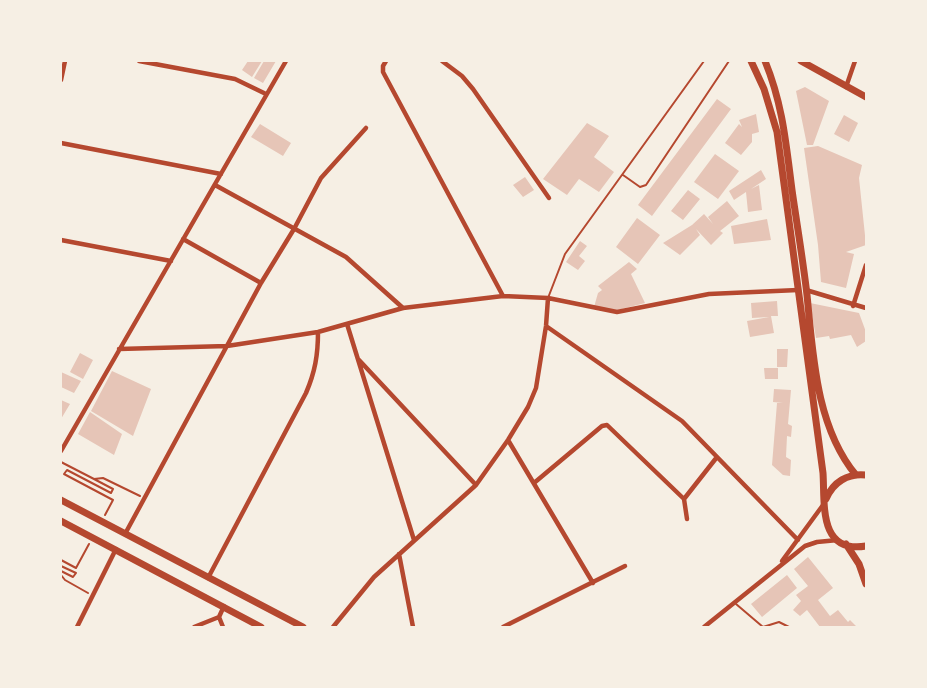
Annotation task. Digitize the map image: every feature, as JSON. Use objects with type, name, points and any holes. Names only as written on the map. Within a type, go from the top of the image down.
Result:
[{"type":"main road","points":[[751,61],[764,89],[777,132],[820,443],[827,527],[838,540],[846,544],[866,546]]},
{"type":"main road","points":[[764,61],[772,80],[786,130],[812,346],[825,414],[836,447],[856,475]]},
{"type":"main road","points":[[801,61],[815,65],[866,97]]},
{"type":"main road","points":[[824,503],[833,486],[847,477],[866,475]]},
{"type":"main road","points":[[61,500],[303,627]]},
{"type":"main road","points":[[61,521],[261,627]]},
{"type":"main road","points":[[846,544],[855,556],[865,580]]},
{"type":"street","points":[[61,80],[65,61]]},
{"type":"street","points":[[139,61],[226,77],[266,94]]},
{"type":"street","points":[[61,451],[286,61]]},
{"type":"street","points":[[386,61],[383,66],[383,72],[503,296]]},
{"type":"street","points":[[442,61],[462,76],[473,89],[549,198]]},
{"type":"street","points":[[846,86],[855,61]]},
{"type":"street","points":[[125,534],[226,346],[294,229],[321,178],[366,128]]},
{"type":"street","points":[[61,143],[222,174]]},
{"type":"street","points":[[215,185],[346,257],[403,308]]},
{"type":"street","points":[[183,239],[261,283]]},
{"type":"street","points":[[61,240],[171,261]]},
{"type":"street","points":[[853,306],[866,265]]},
{"type":"street","points":[[119,349],[226,346],[318,332],[403,308],[503,296],[548,298],[617,312],[709,294],[798,290]]},
{"type":"street","points":[[806,290],[853,306],[866,308]]},
{"type":"street","points":[[333,627],[374,577],[476,485],[508,440],[528,407],[536,388],[546,326],[548,298]]},
{"type":"street","points":[[347,324],[414,540]]},
{"type":"street","points":[[546,326],[682,421],[798,540]]},
{"type":"street","points":[[208,578],[306,393],[314,374],[318,357],[318,332]]},
{"type":"street","points":[[356,358],[476,485]]},
{"type":"street","points":[[534,483],[604,425],[684,499],[687,519]]},
{"type":"street","points":[[508,440],[593,583]]},
{"type":"street","points":[[684,499],[717,457]]},
{"type":"street","points":[[778,567],[824,503]]},
{"type":"street","points":[[704,627],[806,546],[817,542],[838,540]]},
{"type":"street","points":[[77,627],[116,549]]},
{"type":"street","points":[[399,554],[413,627]]},
{"type":"street","points":[[503,627],[625,566]]},
{"type":"street","points":[[194,627],[219,616],[224,606]]},
{"type":"street","points":[[219,616],[223,627]]},
{"type":"street","points":[[285,627],[288,619]]},
{"type":"lane","points":[[548,298],[566,254],[704,61]]},
{"type":"lane","points":[[623,175],[640,187],[646,186],[729,61]]},
{"type":"lane","points":[[855,556],[866,566]]},
{"type":"lane","points":[[734,602],[763,627],[779,622],[788,627]]},
{"type":"path","points":[[61,462],[113,489],[111,493],[67,470],[64,474],[113,500]]},
{"type":"path","points":[[94,479],[103,478],[144,498]]},
{"type":"path","points":[[61,560],[76,568]]},
{"type":"path","points":[[61,566],[76,573],[74,577],[61,571]]},
{"type":"path","points":[[61,575],[65,580],[93,595]]},
{"type":"building","points":[[248,61],[262,61],[252,77],[242,70]]},
{"type":"building","points":[[264,61],[276,61],[263,83],[254,78]]},
{"type":"building","points":[[805,87],[829,101],[813,145],[807,145],[796,91]]},
{"type":"building","points":[[717,99],[731,109],[652,216],[638,205]]},
{"type":"building","points":[[756,114],[759,132],[752,134],[752,142],[741,155],[725,143],[739,124],[742,127],[739,120]]},
{"type":"building","points":[[844,115],[858,123],[849,142],[834,134]]},
{"type":"building","points":[[587,123],[609,136],[594,157],[614,172],[599,192],[579,179],[567,195],[543,179]]},
{"type":"building","points":[[260,124],[291,143],[283,156],[251,137]]},
{"type":"building","points":[[818,146],[862,165],[859,178],[866,245],[846,252],[854,254],[846,288],[821,282],[818,245],[804,148]]},
{"type":"building","points":[[715,154],[739,171],[718,199],[694,182]]},
{"type":"building","points":[[761,170],[766,179],[751,189],[759,185],[762,210],[748,212],[746,192],[734,200],[729,191]]},
{"type":"building","points":[[525,177],[534,190],[523,197],[513,185]]},
{"type":"building","points":[[688,190],[700,199],[683,220],[671,211]]},
{"type":"building","points":[[727,201],[739,216],[720,231],[723,233],[711,245],[696,229],[700,235],[680,255],[663,243],[692,225],[704,214],[713,224],[708,217]]},
{"type":"building","points":[[637,218],[660,235],[638,264],[616,247]]},
{"type":"building","points":[[767,219],[771,240],[734,244],[731,226]]},
{"type":"building","points":[[580,241],[587,246],[579,256],[585,261],[578,270],[566,262]]},
{"type":"building","points":[[629,262],[637,269],[631,274],[645,303],[614,311],[594,307],[598,293],[602,290],[598,286]]},
{"type":"building","points":[[777,301],[778,316],[771,316],[774,333],[750,337],[747,321],[769,317],[752,318],[751,303]]},
{"type":"building","points":[[810,303],[859,313],[866,332],[866,341],[857,347],[851,335],[830,339],[829,336],[816,338]]},
{"type":"building","points":[[777,349],[788,349],[787,367],[777,367]]},
{"type":"building","points":[[80,353],[93,360],[83,379],[70,372]]},
{"type":"building","points":[[764,368],[778,368],[778,379],[765,379]]},
{"type":"building","points":[[112,371],[151,389],[133,436],[91,411]]},
{"type":"building","points":[[61,372],[81,381],[74,393],[61,387]]},
{"type":"building","points":[[774,389],[791,390],[788,424],[792,426],[791,437],[787,436],[786,457],[791,460],[790,476],[783,475],[772,465],[777,403],[783,403],[773,402]]},
{"type":"building","points":[[61,400],[70,404],[61,419]]},
{"type":"building","points":[[90,412],[122,434],[114,455],[78,434]]},
{"type":"building","points":[[808,557],[833,588],[818,600],[830,616],[838,610],[848,622],[850,620],[857,627],[820,627],[807,610],[800,616],[793,610],[801,601],[796,595],[808,586],[794,569]]},
{"type":"building","points":[[787,575],[797,588],[762,617],[751,604]]}]
